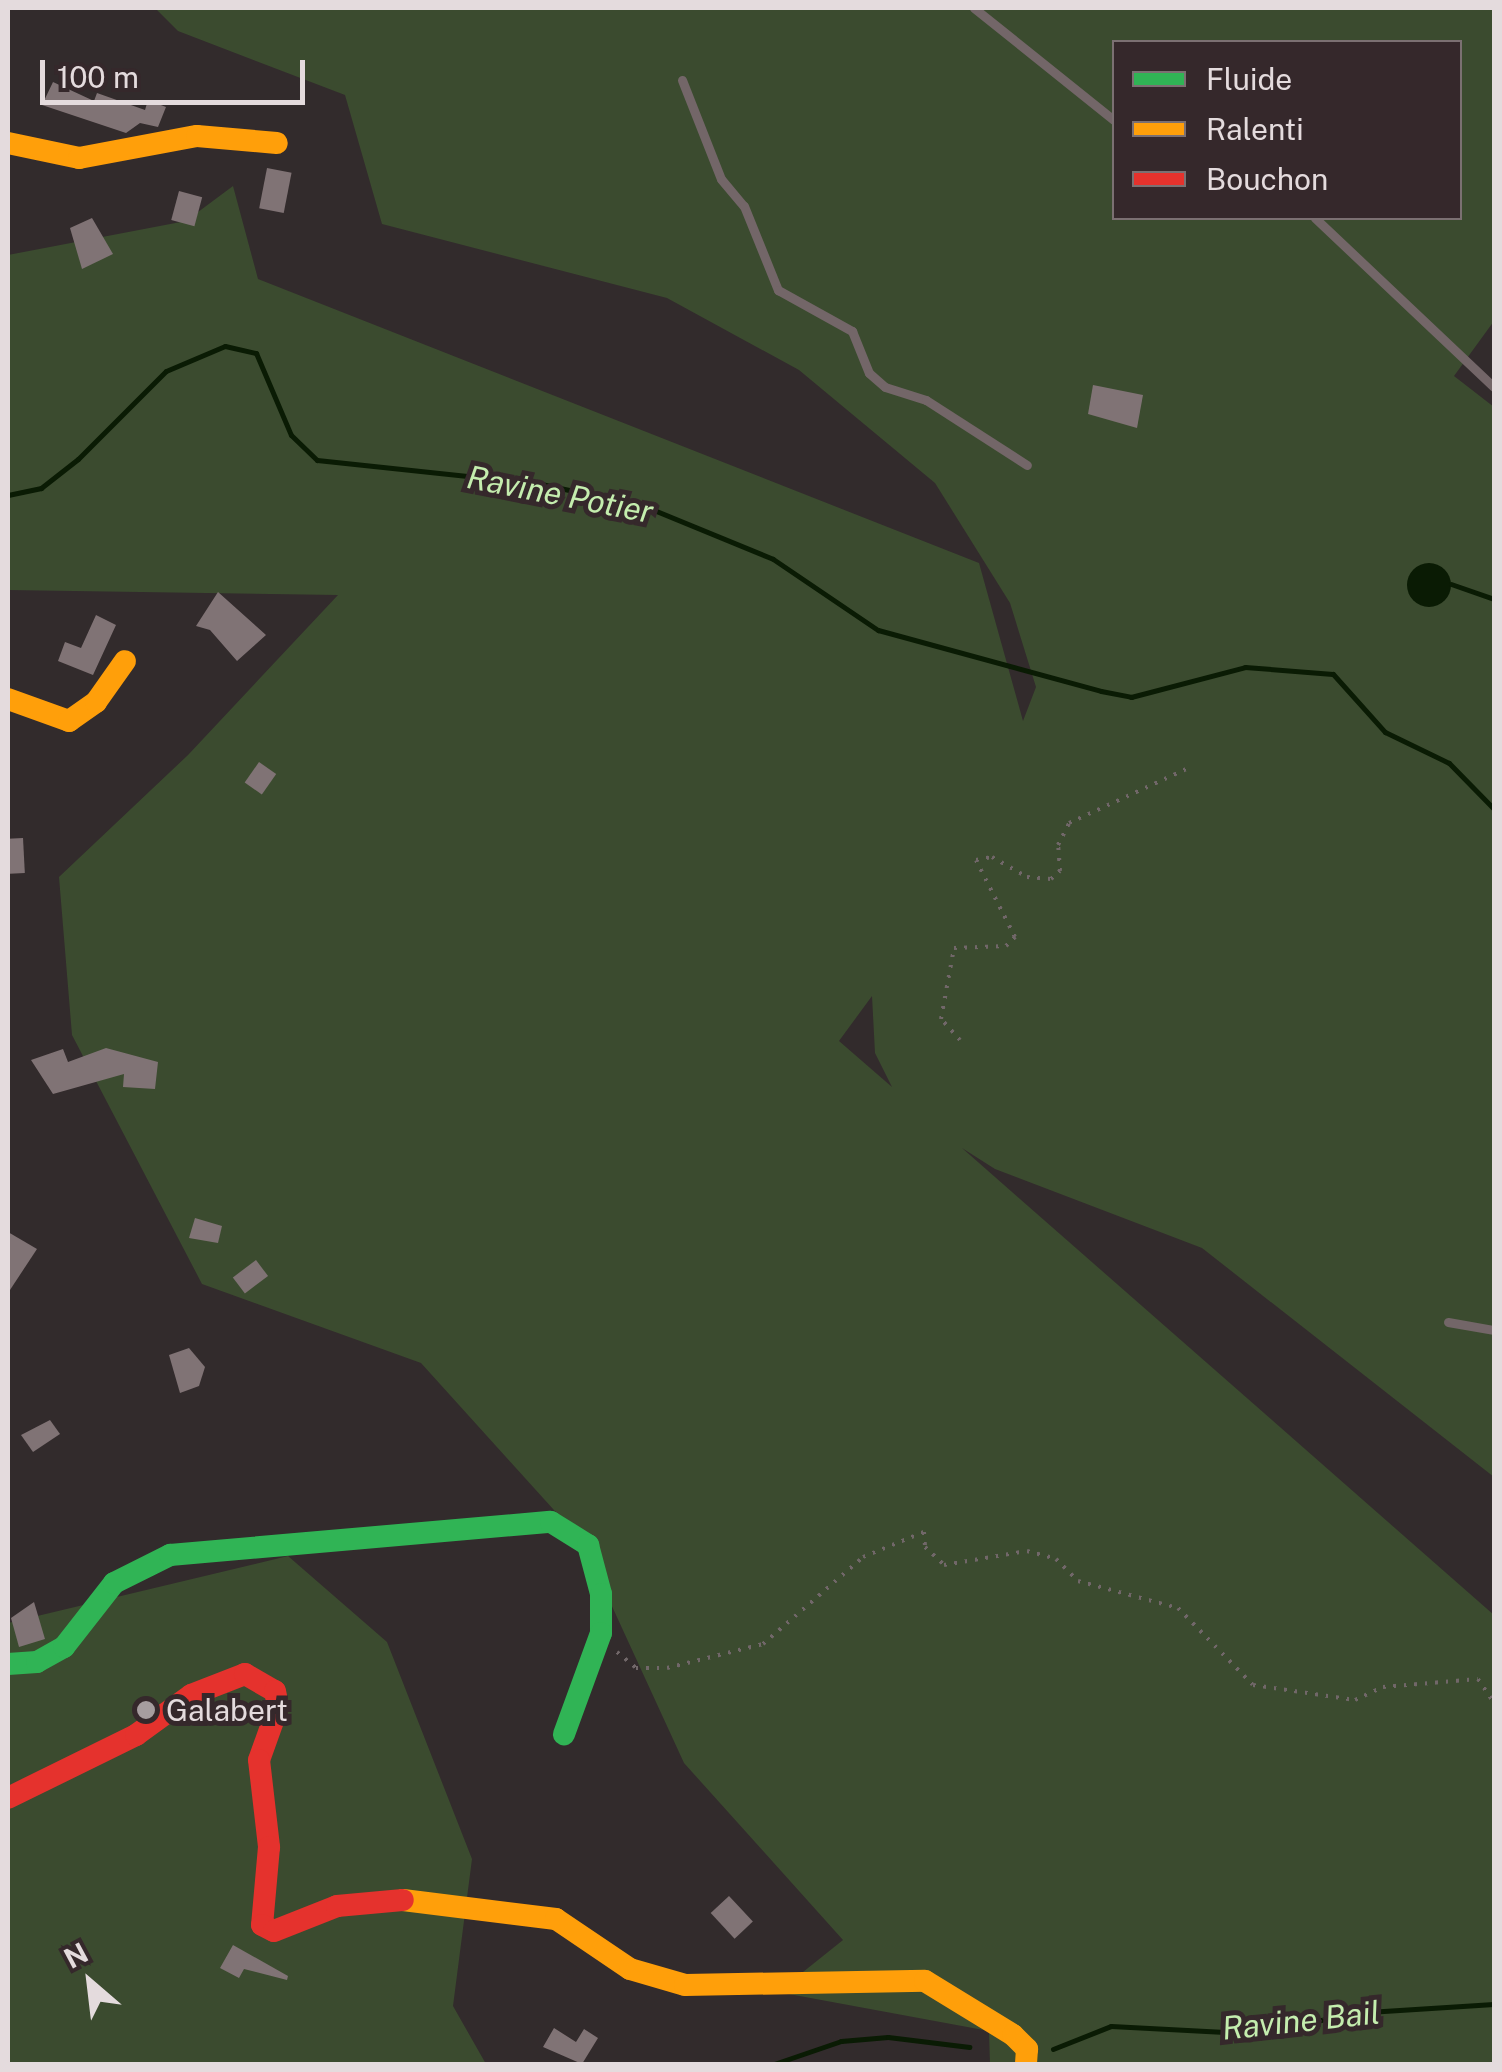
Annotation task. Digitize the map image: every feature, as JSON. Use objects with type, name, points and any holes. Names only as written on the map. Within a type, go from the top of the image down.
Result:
[{"type":"main road","points":[[8,143],[79,158],[197,136],[277,143]]},
{"type":"main road","points":[[8,698],[69,720],[96,702],[125,661]]},
{"type":"main road","points":[[8,1664],[37,1662],[64,1647],[114,1583],[170,1555],[550,1522],[574,1532],[595,1558],[601,1633],[564,1734]]},
{"type":"main road","points":[[8,1798],[136,1735],[190,1695],[245,1674],[275,1691],[278,1707],[259,1760],[269,1831],[258,1908],[262,1925],[274,1931],[337,1906],[416,1899],[556,1919],[630,1969],[685,1984],[925,1981],[1013,2035],[1027,2049],[1026,2064]]},
{"type":"lane","points":[[974,8],[1112,118]]},
{"type":"lane","points":[[682,80],[721,179],[744,206],[778,290],[852,331],[869,373],[885,387],[926,400],[1028,465]]},
{"type":"lane","points":[[1317,220],[1494,387]]},
{"type":"lane","points":[[1448,1322],[1494,1330]]},
{"type":"path","points":[[960,1040],[941,1019],[954,948],[1006,946],[1015,937],[976,860],[992,857],[1027,877],[1051,878],[1060,871],[1058,845],[1069,823],[1193,766]]},
{"type":"path","points":[[601,1633],[636,1668],[734,1654],[763,1644],[863,1557],[924,1532],[925,1547],[944,1565],[1027,1551],[1056,1559],[1078,1580],[1178,1608],[1252,1685],[1355,1700],[1383,1687],[1478,1679],[1494,1704]]},
{"type":"shaded area","points":[[155,8],[1494,8],[1494,321],[1454,376],[1494,407],[1494,1477],[1202,1248],[995,1169],[962,1148],[1494,1615],[1494,2064],[990,2064],[989,2031],[778,1992],[843,1940],[684,1763],[582,1541],[421,1363],[202,1284],[72,1035],[59,877],[188,755],[338,595],[8,590],[8,255],[186,221],[233,186],[258,279],[979,563],[1023,721],[1036,687],[1010,603],[935,483],[799,370],[667,298],[382,224],[345,95],[178,31]],"holes":[[[872,996],[875,1053],[892,1087],[839,1041]]]},
{"type":"shaded area","points":[[1429,563],[1445,569],[1451,585],[1445,601],[1429,607],[1413,601],[1407,585],[1413,569]]},
{"type":"shaded area","points":[[288,1556],[387,1642],[472,1859],[453,2006],[486,2064],[8,2064],[8,1623]]},
{"type":"building","points":[[53,82],[94,101],[97,93],[145,110],[148,100],[166,107],[158,127],[140,123],[126,133],[42,105]]},
{"type":"building","points":[[267,168],[292,173],[284,213],[259,208]]},
{"type":"building","points":[[179,191],[202,197],[194,226],[171,220]]},
{"type":"building","points":[[92,218],[113,254],[82,269],[70,228]]},
{"type":"building","points":[[1093,385],[1143,395],[1137,428],[1088,414]]},
{"type":"building","points":[[218,592],[266,635],[237,661],[210,630],[196,626]]},
{"type":"building","points":[[96,615],[116,625],[93,675],[58,661],[65,642],[81,648]]},
{"type":"building","points":[[259,762],[276,774],[262,795],[245,782]]},
{"type":"building","points":[[23,838],[25,873],[10,874],[8,839]]},
{"type":"building","points":[[106,1048],[158,1062],[155,1089],[123,1087],[124,1074],[53,1094],[31,1060],[63,1049],[68,1062]]},
{"type":"building","points":[[195,1218],[222,1226],[218,1243],[189,1238]]},
{"type":"building","points":[[8,1232],[37,1249],[8,1293]]},
{"type":"building","points":[[256,1260],[268,1276],[245,1293],[233,1277]]},
{"type":"building","points":[[189,1348],[205,1367],[199,1386],[180,1393],[169,1355]]},
{"type":"building","points":[[50,1420],[60,1434],[33,1452],[21,1435]]},
{"type":"building","points":[[34,1602],[45,1639],[19,1647],[11,1618]]},
{"type":"building","points":[[729,1896],[753,1922],[735,1939],[711,1913]]},
{"type":"building","points":[[233,1945],[288,1976],[287,1980],[244,1969],[239,1978],[220,1968]]},
{"type":"building","points":[[554,2028],[576,2042],[584,2029],[598,2038],[582,2064],[543,2047]]},
{"type":"waterway","name":"Ravine Potier","points":[[8,495],[41,488],[78,459],[166,371],[225,346],[256,353],[291,435],[317,460],[541,484],[644,506],[773,559],[878,630],[1101,691],[1131,697],[1245,667],[1333,674],[1385,732],[1449,763],[1494,809]]},
{"type":"waterway","points":[[1451,584],[1494,599]]},
{"type":"waterway","name":"Ravine Bail","points":[[1053,2049],[1111,2026],[1244,2033],[1368,2012],[1494,2004]]},
{"type":"waterway","name":"Ravine Bail","points":[[774,2064],[841,2041],[888,2037],[969,2047]]},
{"type":"traffic: fast","points":[[8,1664],[37,1662],[64,1647],[114,1583],[170,1555],[551,1522],[588,1545],[601,1594],[601,1633],[564,1734]]},
{"type":"traffic: slow","points":[[8,143],[79,158],[197,136],[277,143]]},
{"type":"traffic: slow","points":[[8,699],[69,721],[96,702],[125,661]]},
{"type":"traffic: slow","points":[[403,1900],[556,1919],[630,1969],[685,1985],[925,1981],[1013,2035],[1027,2049],[1026,2064]]},
{"type":"traffic: jam","points":[[8,1798],[136,1735],[191,1695],[245,1674],[275,1691],[278,1707],[259,1760],[269,1847],[262,1925],[274,1931],[337,1906],[403,1900]]},
{"type":"place","name":"Galabert","points":[[146,1710]]}]
